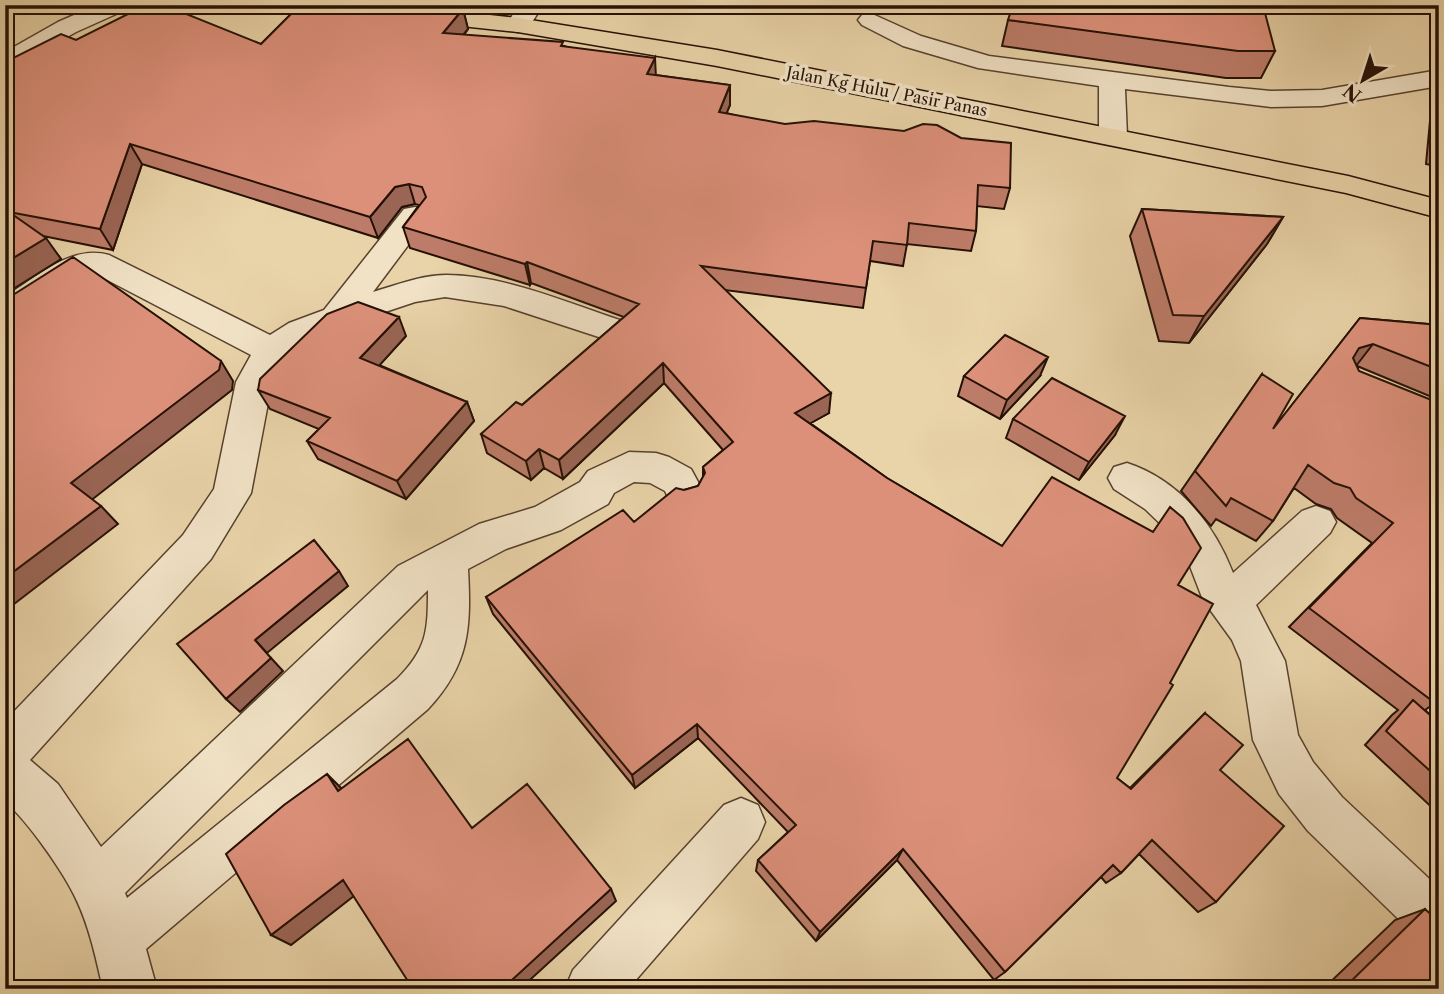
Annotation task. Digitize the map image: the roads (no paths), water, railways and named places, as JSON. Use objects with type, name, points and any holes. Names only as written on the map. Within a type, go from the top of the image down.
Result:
[{"type":"main road","name":"Jalan Kg Hulu / Pasir Panas","points":[[330,5],[524,15],[717,58],[1349,185],[1439,209]]},
{"type":"street","points":[[5,62],[68,27],[117,5]]},
{"type":"street","points":[[870,20],[912,41],[987,63],[1229,95],[1322,99],[1439,78]]},
{"type":"street","points":[[1112,78],[1113,136]]},
{"type":"street","points":[[334,320],[415,216]]},
{"type":"street","points":[[5,313],[79,265],[98,261],[272,351]]},
{"type":"street","points":[[5,754],[197,547],[232,493],[254,382],[260,365],[272,351],[301,331],[418,290],[443,286],[467,287],[488,292],[611,329]]},
{"type":"street","points":[[97,885],[412,578],[493,536],[547,519],[594,493],[601,482],[629,467],[656,468],[678,480],[684,491]]},
{"type":"street","points":[[1127,478],[1159,498],[1186,524],[1206,555],[1218,587],[1248,628],[1263,661],[1276,740],[1296,778],[1325,814],[1439,923]]},
{"type":"street","points":[[1230,603],[1316,522]]},
{"type":"street","points":[[117,939],[391,710],[413,695],[432,675],[445,652],[450,628],[447,558]]},
{"type":"street","points":[[5,769],[41,801],[97,885],[117,939],[130,989]]},
{"type":"street","points":[[592,989],[741,822]]}]
